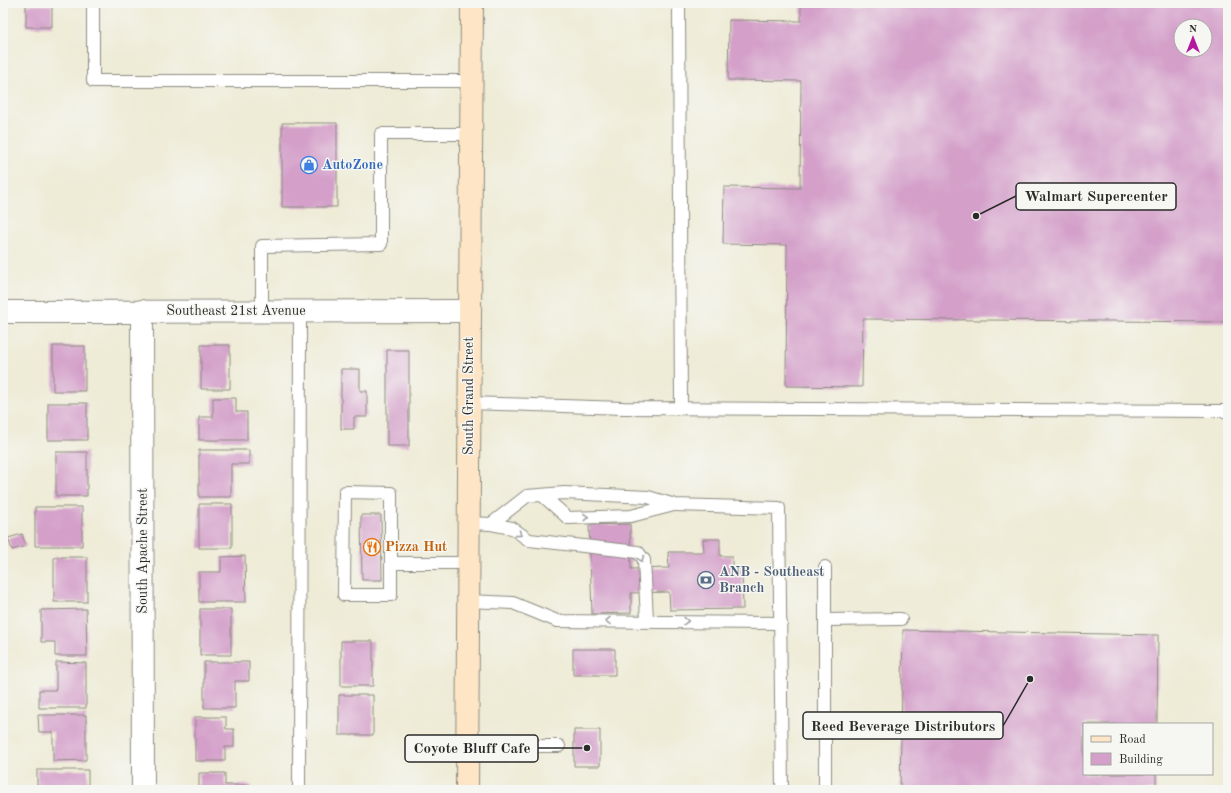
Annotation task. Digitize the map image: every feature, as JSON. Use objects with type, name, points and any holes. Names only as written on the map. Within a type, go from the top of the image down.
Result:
[{"type":"main road","name":"South Grand Street","points":[[467,790],[472,3]]},
{"type":"street","name":"South Apache Street","points":[[142,311],[143,790]]},
{"type":"street","name":"Southeast 21st Avenue","points":[[3,312],[470,311]]},
{"type":"lane","points":[[93,3],[93,80],[471,80]]},
{"type":"lane","points":[[679,3],[681,408]]},
{"type":"lane","points":[[262,311],[262,246],[381,244],[381,134],[471,134]]},
{"type":"lane","points":[[299,790],[300,311]]},
{"type":"lane","points":[[469,403],[681,408],[1228,411]]},
{"type":"lane","points":[[345,492],[391,493],[391,563],[391,595],[344,595],[345,492]]},
{"type":"lane","points":[[491,524],[527,496],[564,493],[648,497],[675,505],[779,508],[782,790]]},
{"type":"lane","points":[[542,495],[568,518],[631,516],[675,505]]},
{"type":"lane","points":[[469,523],[491,524],[512,528],[529,540],[638,552],[644,560],[647,620]]},
{"type":"lane","points":[[391,563],[469,563]]},
{"type":"lane","points":[[825,567],[825,790]]},
{"type":"lane","points":[[468,601],[513,603],[557,621],[647,620],[780,623]]},
{"type":"lane","points":[[825,620],[901,619]]},
{"type":"lane","points":[[467,746],[559,746]]},
{"type":"building","points":[[1228,3],[1228,322],[863,319],[862,387],[786,386],[787,245],[723,244],[724,187],[800,188],[801,81],[728,80],[729,20],[801,21],[801,4]]},
{"type":"building","points":[[26,5],[52,5],[52,27],[26,27]]},
{"type":"building","name":"AutoZone","points":[[282,123],[337,123],[337,207],[282,207]]},
{"type":"building","points":[[201,345],[230,345],[230,389],[201,389]]},
{"type":"building","points":[[53,346],[85,346],[85,391],[53,391]]},
{"type":"building","points":[[387,350],[409,350],[409,446],[387,446]]},
{"type":"building","points":[[341,369],[360,369],[360,391],[367,391],[367,417],[354,417],[354,429],[341,429]]},
{"type":"building","points":[[213,398],[236,398],[236,412],[247,412],[247,440],[199,440],[199,417],[213,417]]},
{"type":"building","points":[[48,403],[87,403],[87,440],[48,440]]},
{"type":"building","points":[[199,450],[249,450],[249,464],[231,464],[231,497],[199,497]]},
{"type":"building","points":[[56,452],[87,452],[87,496],[56,496]]},
{"type":"building","points":[[199,504],[232,504],[232,548],[199,548]]},
{"type":"building","points":[[35,507],[82,507],[82,546],[35,546]]},
{"type":"building","name":"Pizza Hut","points":[[361,515],[381,515],[382,580],[362,580]]},
{"type":"building","points":[[630,524],[631,569],[669,568],[668,552],[704,552],[703,539],[720,539],[720,556],[732,556],[732,568],[742,568],[743,609],[670,610],[669,592],[631,593],[631,613],[592,614],[589,525]]},
{"type":"building","points":[[22,534],[26,546],[12,550],[8,538]]},
{"type":"building","points":[[245,556],[246,602],[199,602],[199,572],[221,572],[221,557]]},
{"type":"building","points":[[54,557],[87,557],[87,602],[54,602]]},
{"type":"building","points":[[86,609],[87,656],[55,656],[55,642],[41,642],[41,610]]},
{"type":"building","points":[[200,609],[231,609],[231,655],[200,655]]},
{"type":"building","points":[[903,630],[1158,635],[1157,723],[1083,723],[1083,775],[1156,775],[1156,790],[900,790]]},
{"type":"building","points":[[341,641],[373,641],[373,686],[341,686]]},
{"type":"building","points":[[573,649],[615,649],[615,675],[573,675]]},
{"type":"building","points":[[56,662],[86,663],[86,708],[39,708],[39,690],[56,690]]},
{"type":"building","points":[[204,662],[249,662],[249,681],[235,681],[235,708],[204,708]]},
{"type":"building","points":[[339,695],[373,695],[373,735],[339,735]]},
{"type":"building","points":[[38,715],[86,715],[86,760],[53,761],[53,732],[39,732]]},
{"type":"building","points":[[195,717],[226,717],[226,729],[234,729],[234,747],[225,747],[225,761],[195,761]]},
{"type":"building","points":[[574,730],[600,730],[600,766],[574,766]]},
{"type":"building","points":[[37,770],[88,770],[88,790],[37,790]]},
{"type":"building","points":[[199,773],[225,773],[225,785],[251,785],[251,790],[199,788]]},
{"type":"place","name":"AutoZone","points":[[309,165]]},
{"type":"place","name":"Walmart Supercenter","points":[[976,216]]},
{"type":"place","name":"Pizza Hut","points":[[372,547]]},
{"type":"place","name":"ANB - Southeast Branch","points":[[706,580]]},
{"type":"place","name":"Reed Beverage Distributors","points":[[1030,679]]},
{"type":"place","name":"Coyote Bluff Cafe","points":[[587,748]]}]
